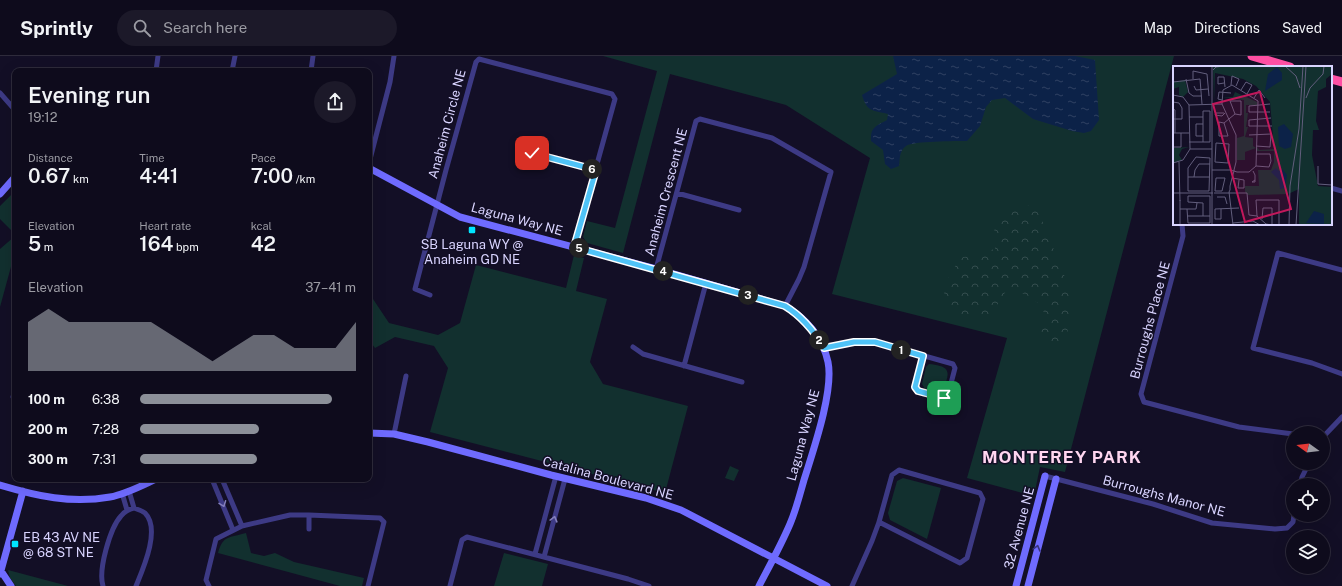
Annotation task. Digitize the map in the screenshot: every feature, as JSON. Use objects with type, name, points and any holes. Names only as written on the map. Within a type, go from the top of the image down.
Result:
[{"type":"highway","points":[[1252,56],[1287,66]]},
{"type":"highway","points":[[1332,79],[1342,82]]},
{"type":"street","points":[[156,68],[158,56]]},
{"type":"street","points":[[233,68],[235,56]]},
{"type":"street","points":[[311,68],[313,56]]},
{"type":"street","points":[[372,151],[390,82],[394,56]]},
{"type":"street","name":"Anaheim Circle NE","points":[[436,204],[476,62],[479,59],[612,94],[615,99],[574,247]]},
{"type":"street","points":[[0,93],[12,107]]},
{"type":"street","name":"Anaheim Crescent NE","points":[[656,269],[696,120],[700,119],[772,138],[831,172],[800,279],[785,306]]},
{"type":"street","points":[[532,153],[596,170]]},
{"type":"street","name":"Laguna Way NE","points":[[372,170],[460,217],[656,269],[785,306],[803,319],[814,330],[824,348],[828,363],[829,379],[827,397],[791,522],[759,586]]},
{"type":"street","points":[[0,194],[12,180]]},
{"type":"street","points":[[1332,188],[1342,191]]},
{"type":"street","points":[[677,193],[739,210]]},
{"type":"street","points":[[430,295],[415,289],[436,204]]},
{"type":"street","name":"Burroughs Place NE","points":[[1182,225],[1183,236],[1141,394],[1144,402],[1239,427],[1286,433]]},
{"type":"street","points":[[1342,270],[1278,253],[1253,348],[1312,363],[1342,374]]},
{"type":"street","points":[[684,366],[706,283]]},
{"type":"street","points":[[824,348],[854,342],[875,342],[953,364],[955,368],[948,395],[944,398],[918,391],[915,387],[923,356]]},
{"type":"street","points":[[633,347],[643,354],[742,382]]},
{"type":"street","points":[[394,434],[406,376]]},
{"type":"street","points":[[1330,429],[1342,416]]},
{"type":"street","name":"Catalina Boulevard NE","points":[[372,433],[394,434],[428,442],[565,479],[646,498],[681,510],[827,586]]},
{"type":"street","points":[[852,586],[870,547],[879,522],[892,475],[899,470],[980,493],[983,499],[967,558],[960,563],[879,522]]},
{"type":"street","points":[[535,554],[556,476]]},
{"type":"street","name":"Burroughs Manor NE","points":[[1045,476],[1153,504],[1212,522],[1275,529],[1287,528],[1293,522]]},
{"type":"street","name":"32 Avenue NE","points":[[1016,586],[1045,476]]},
{"type":"street","points":[[544,557],[565,479]]},
{"type":"street","name":"32 Avenue NE","points":[[1028,586],[1056,479]]},
{"type":"street","points":[[0,485],[46,497],[76,500],[111,497],[149,482]]},
{"type":"street","points":[[213,482],[233,530]]},
{"type":"street","points":[[223,482],[242,526]]},
{"type":"street","points":[[11,586],[0,572],[23,491]]},
{"type":"street","points":[[126,492],[134,508],[145,513],[152,524],[150,546],[136,586]]},
{"type":"street","points":[[126,492],[127,510]]},
{"type":"street","points":[[103,586],[102,566],[110,536],[120,517],[127,510],[134,508]]},
{"type":"street","points":[[209,586],[206,580],[216,539],[242,526],[290,515],[380,518],[384,522],[368,586]]},
{"type":"street","points":[[309,515],[309,529]]},
{"type":"street","points":[[450,586],[462,540],[467,537],[628,579],[649,586]]},
{"type":"green space","points":[[603,56],[1174,56],[1065,472],[1040,467],[1034,496],[967,478],[1007,338],[832,294],[870,158],[786,105],[670,74],[623,253],[587,243],[583,237],[587,221],[615,228],[657,71]]},
{"type":"green space","points":[[12,194],[12,231],[0,219],[0,206]]},
{"type":"green space","points":[[1035,203],[1071,292],[1067,338],[1055,344],[1041,335],[1044,307],[1025,294],[1006,291],[992,313],[963,321],[950,304],[942,289],[960,258],[995,249],[994,219]]},
{"type":"green space","points":[[12,239],[12,263],[0,307],[0,249]]},
{"type":"green space","points":[[574,255],[584,258],[576,291],[607,299],[590,362],[603,384],[688,406],[665,493],[430,432],[448,368],[434,346],[395,337],[375,348],[372,344],[372,299],[389,323],[438,335],[460,323],[476,265],[566,288]]},
{"type":"green space","points":[[929,364],[944,367],[948,375],[944,388],[938,392],[925,389],[922,384],[926,367]]},
{"type":"green space","points":[[730,466],[739,470],[734,481],[725,478]]},
{"type":"green space","points":[[903,478],[941,488],[927,539],[890,520],[888,513],[897,481]]},
{"type":"green space","points":[[246,533],[251,553],[264,556],[275,553],[294,562],[364,578],[362,586],[340,586],[218,553],[222,543],[225,540]]},
{"type":"green space","points":[[504,553],[548,564],[542,586],[494,586]]},
{"type":"green space","points":[[8,570],[68,586],[16,586],[10,578]]},
{"type":"water","points":[[893,56],[1075,56],[1095,60],[1099,120],[1091,131],[1084,133],[1072,131],[1033,119],[1005,98],[992,100],[986,107],[980,126],[967,141],[910,144],[902,150],[899,166],[891,169],[885,164],[883,150],[871,141],[874,128],[887,120],[888,114],[874,111],[868,107],[862,95],[897,74]]},
{"type":"place","name":"SB Laguna WY @ Anaheim GD NE","points":[[472,230]]},
{"type":"place","name":"EB 43 AV NE @ 68 ST NE","points":[[15,544]]},
{"type":"district","name":"MONTEREY PARK","points":[[1062,457]]},
{"type":"route","points":[[532,153],[596,170],[574,247],[785,306],[803,319],[814,330],[824,348],[854,342],[875,342],[923,356],[915,387],[918,391],[944,398]]}]
